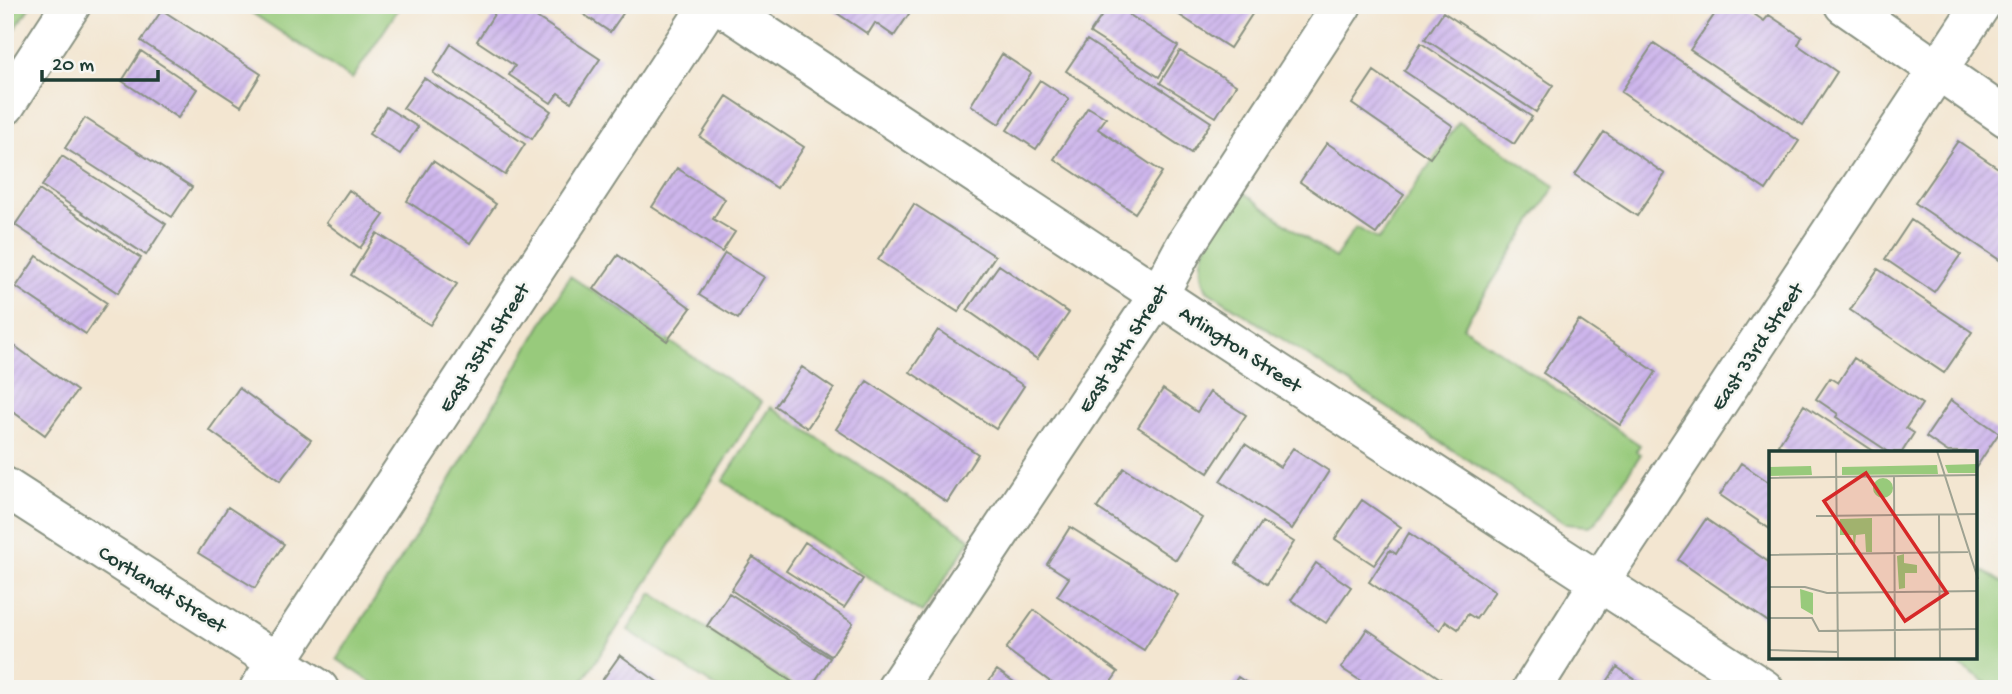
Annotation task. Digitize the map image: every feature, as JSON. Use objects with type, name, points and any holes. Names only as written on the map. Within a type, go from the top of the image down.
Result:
[{"type":"street","points":[[5,106],[71,5]]},
{"type":"street","name":"East 35th Street","points":[[268,675],[709,5]]},
{"type":"street","name":"Arlington Street","points":[[720,5],[1764,689]]},
{"type":"street","name":"East 34th Street","points":[[896,689],[1159,294],[1186,244],[1342,5]]},
{"type":"street","points":[[1843,5],[2007,118]]},
{"type":"street","name":"East 33rd Street","points":[[1532,689],[1600,581],[1980,5]]},
{"type":"street","name":"Cortlandt Street","points":[[5,488],[268,675],[319,689]]},
{"type":"green space","points":[[5,5],[31,5],[5,44]]},
{"type":"green space","points":[[240,5],[401,5],[352,79]]},
{"type":"green space","points":[[1459,122],[1555,186],[1463,327],[1640,445],[1636,451],[1641,454],[1596,522],[1589,526],[1566,524],[1207,290],[1202,276],[1204,249],[1209,237],[1240,190],[1335,258],[1356,227],[1378,240]]},
{"type":"green space","points":[[570,276],[762,402],[578,689],[382,689],[337,659],[439,499]]},
{"type":"green space","points":[[771,407],[971,539],[922,613],[723,481]]},
{"type":"green space","points":[[1977,566],[2007,586],[2007,689],[1995,689],[1951,659],[1977,659]]},
{"type":"green space","points":[[652,593],[799,689],[719,689],[628,630]]},
{"type":"building","points":[[500,5],[518,5],[600,59],[571,102],[558,93],[551,103],[509,75],[515,66],[477,41]]},
{"type":"building","points":[[570,5],[614,5],[624,12],[610,32]]},
{"type":"building","points":[[825,5],[915,5],[894,36],[875,23],[868,34]]},
{"type":"building","points":[[1109,5],[1114,5],[1178,46],[1159,77],[1090,33]]},
{"type":"building","points":[[1164,5],[1258,5],[1230,48]]},
{"type":"building","points":[[1721,5],[1741,5],[1764,21],[1769,15],[1802,37],[1798,45],[1837,72],[1803,125],[1690,50]]},
{"type":"building","points":[[162,10],[261,74],[241,106],[141,41]]},
{"type":"building","points":[[1443,12],[1553,85],[1536,112],[1425,39]]},
{"type":"building","points":[[1087,40],[1211,122],[1191,153],[1066,71]]},
{"type":"building","points":[[1421,43],[1532,117],[1514,144],[1404,71]]},
{"type":"building","points":[[1654,43],[1799,141],[1766,190],[1621,92]]},
{"type":"building","points":[[451,44],[551,111],[532,139],[433,73]]},
{"type":"building","points":[[141,51],[197,89],[178,118],[122,81]]},
{"type":"building","points":[[1180,51],[1236,85],[1216,117],[1160,83]]},
{"type":"building","points":[[1002,54],[1031,73],[999,124],[971,105]]},
{"type":"building","points":[[1374,71],[1453,126],[1430,158],[1352,104]]},
{"type":"building","points":[[424,78],[525,144],[505,175],[403,108]]},
{"type":"building","points":[[1040,80],[1069,99],[1036,149],[1007,130]]},
{"type":"building","points":[[727,96],[804,147],[777,188],[700,137]]},
{"type":"building","points":[[386,107],[418,127],[400,154],[369,134]]},
{"type":"building","points":[[1088,107],[1106,118],[1098,129],[1162,172],[1135,213],[1054,159]]},
{"type":"building","points":[[85,118],[192,187],[172,217],[65,148]]},
{"type":"building","points":[[1604,132],[1665,174],[1637,216],[1575,175]]},
{"type":"building","points":[[1958,141],[2007,174],[2007,265],[1915,203]]},
{"type":"building","points":[[1327,143],[1404,195],[1376,234],[1300,182]]},
{"type":"building","points":[[62,156],[166,224],[146,255],[42,186]]},
{"type":"building","points":[[433,161],[496,204],[470,243],[407,201]]},
{"type":"building","points":[[677,168],[725,199],[713,219],[735,232],[722,252],[652,207]]},
{"type":"building","points":[[39,190],[141,258],[118,293],[15,225]]},
{"type":"building","points":[[349,190],[384,215],[360,248],[326,223]]},
{"type":"building","points":[[914,204],[995,256],[958,312],[878,260]]},
{"type":"building","points":[[1911,220],[1961,254],[1934,292],[1885,259]]},
{"type":"building","points":[[377,233],[457,284],[430,325],[351,275]]},
{"type":"building","points":[[725,253],[764,277],[738,319],[699,295]]},
{"type":"building","points":[[618,255],[691,308],[667,341],[594,289]]},
{"type":"building","points":[[37,256],[107,303],[86,334],[16,287]]},
{"type":"building","points":[[999,265],[1069,313],[1037,359],[967,310]]},
{"type":"building","points":[[1878,269],[1972,332],[1944,373],[1850,310]]},
{"type":"building","points":[[1579,320],[1656,372],[1620,425],[1543,373]]},
{"type":"building","points":[[938,330],[1024,386],[996,429],[910,372]]},
{"type":"building","points":[[5,339],[77,391],[45,435],[5,406]]},
{"type":"building","points":[[1854,358],[1922,404],[1906,428],[1914,433],[1903,451],[1887,451],[1836,417],[1838,414],[1816,399],[1830,378],[1838,383]]},
{"type":"building","points":[[802,367],[834,389],[807,428],[775,406]]},
{"type":"building","points":[[867,381],[978,454],[947,502],[836,429]]},
{"type":"building","points":[[239,388],[311,440],[280,481],[209,430]]},
{"type":"building","points":[[1163,389],[1197,412],[1210,392],[1246,415],[1208,473],[1138,427]]},
{"type":"building","points":[[1951,400],[1999,433],[1977,466],[1977,451],[1947,451],[1926,437]]},
{"type":"building","points":[[1804,405],[1873,451],[1787,451],[1778,445]]},
{"type":"building","points":[[1245,444],[1280,467],[1293,448],[1329,471],[1292,529],[1220,481]]},
{"type":"building","points":[[1741,463],[1769,482],[1769,528],[1720,495]]},
{"type":"building","points":[[1124,468],[1202,518],[1176,560],[1097,508]]},
{"type":"building","points":[[1362,500],[1401,527],[1374,565],[1335,539]]},
{"type":"building","points":[[228,507],[284,544],[255,588],[198,553]]},
{"type":"building","points":[[1706,519],[1769,562],[1769,622],[1678,560]]},
{"type":"building","points":[[1262,522],[1294,542],[1267,584],[1236,563]]},
{"type":"building","points":[[1070,527],[1178,595],[1144,650],[1057,596],[1069,578],[1047,564]]},
{"type":"building","points":[[1409,533],[1495,591],[1476,619],[1468,614],[1458,629],[1446,621],[1440,630],[1369,582],[1390,550],[1396,554]]},
{"type":"building","points":[[805,542],[863,579],[844,608],[786,571]]},
{"type":"building","points":[[753,557],[853,623],[831,656],[731,590]]},
{"type":"building","points":[[1316,563],[1351,587],[1326,623],[1291,600]]},
{"type":"building","points":[[729,593],[830,658],[810,689],[803,689],[707,626]]},
{"type":"building","points":[[1034,610],[1118,672],[1106,689],[1060,689],[1006,649]]},
{"type":"building","points":[[1367,629],[1450,685],[1448,689],[1373,689],[1341,668]]},
{"type":"building","points":[[620,655],[663,686],[661,689],[596,689]]},
{"type":"building","points":[[1617,667],[1649,689],[1602,689]]},
{"type":"building","points":[[997,670],[1024,689],[983,689]]},
{"type":"building","points":[[1238,677],[1256,689],[1230,689]]}]
